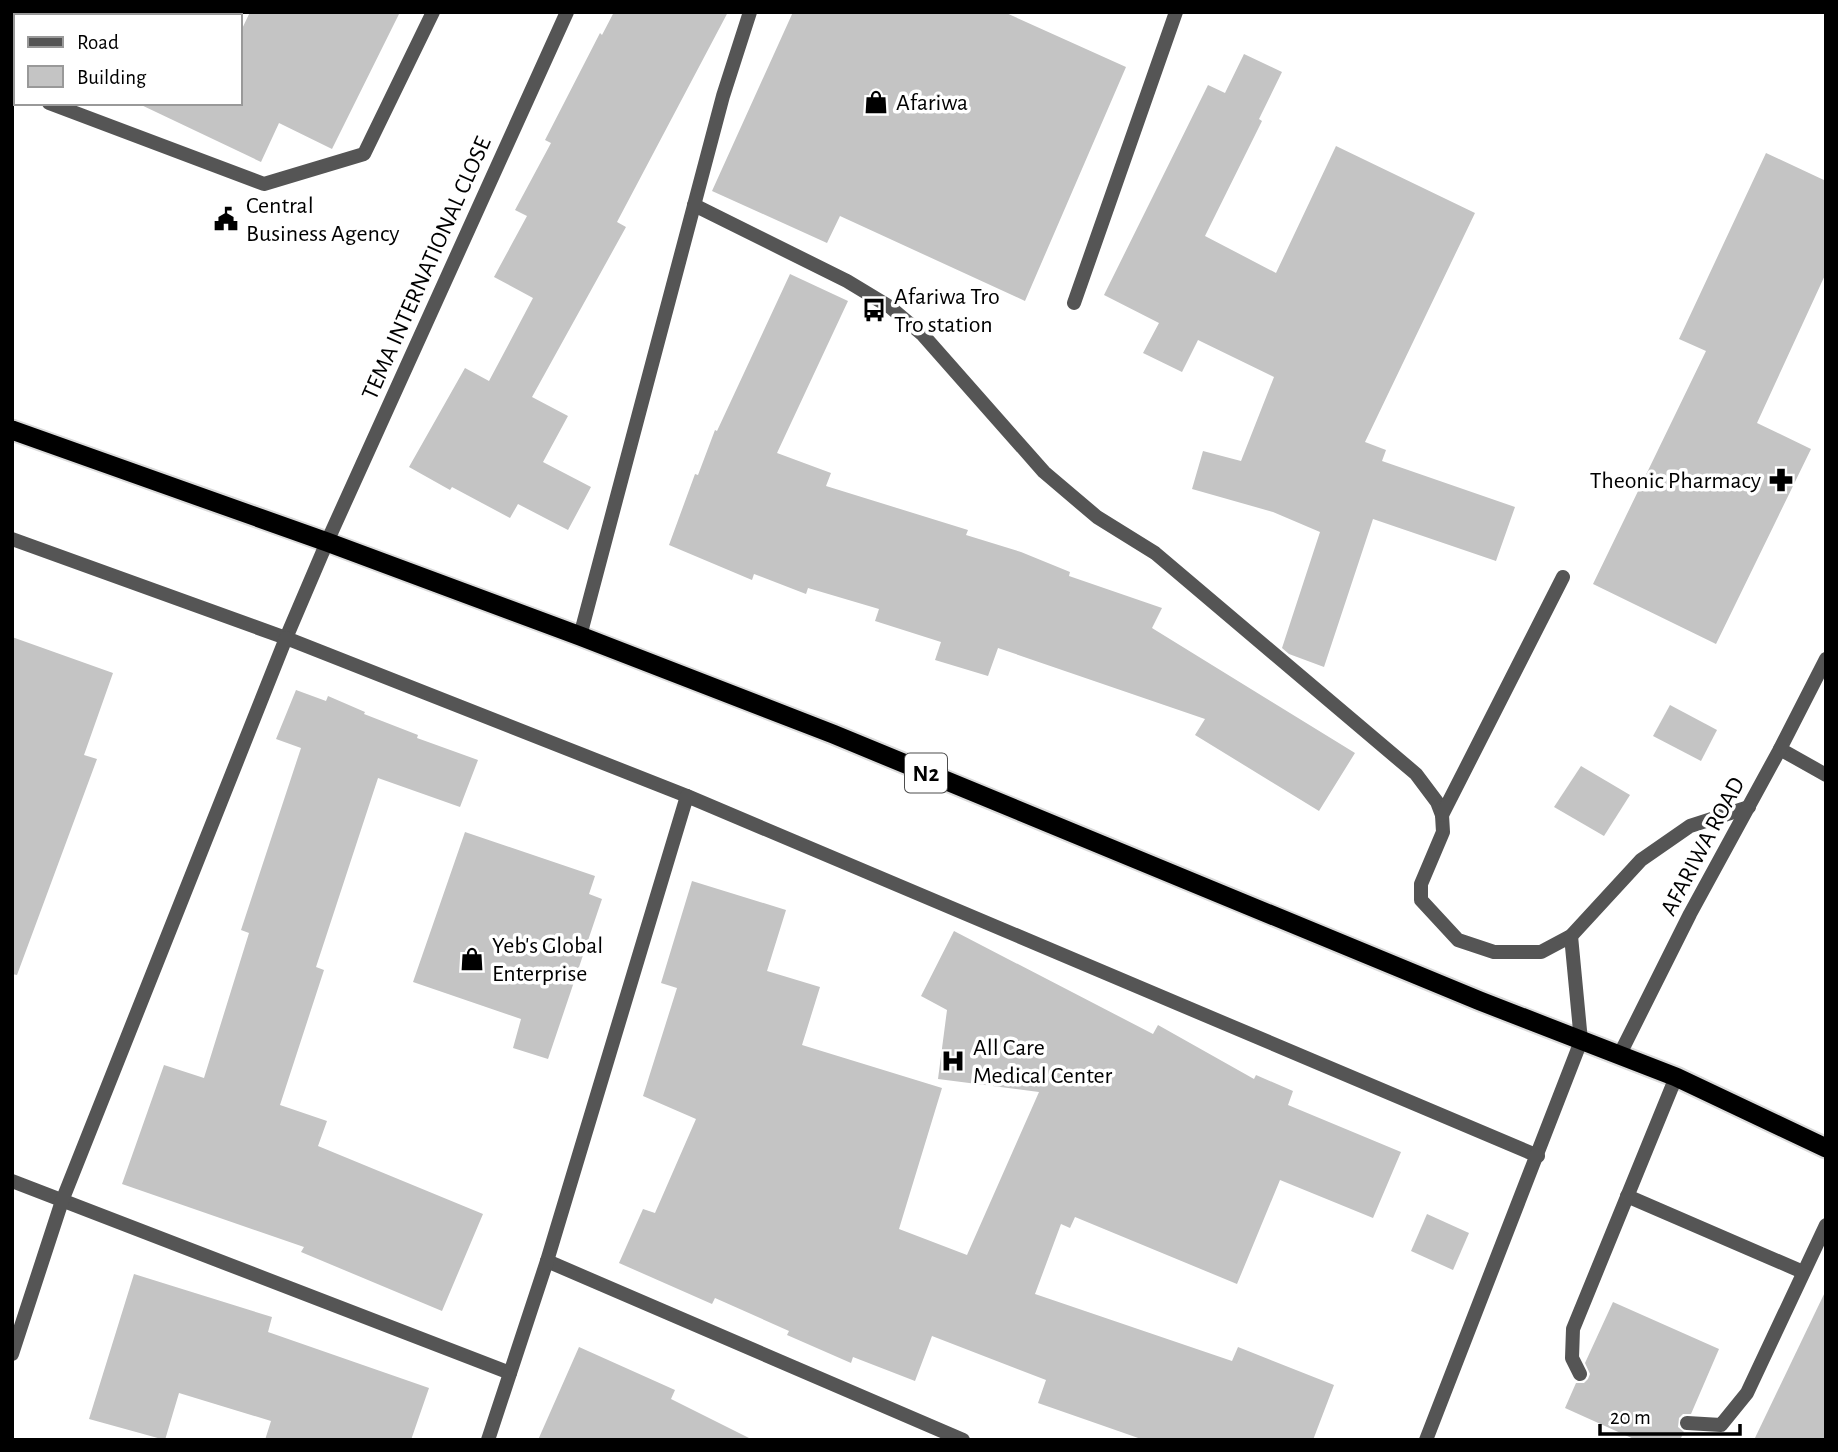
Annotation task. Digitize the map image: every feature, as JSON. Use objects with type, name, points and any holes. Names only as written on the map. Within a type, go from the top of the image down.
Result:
[{"type":"highway","name":"N2","points":[[12,430],[327,542],[833,734],[1581,1041],[1676,1077],[1826,1149]]},
{"type":"street","points":[[54,105],[264,184],[364,154],[433,12]]},
{"type":"street","name":"TEMA INTERNATIONAL CLOSE","points":[[12,1354],[62,1201],[286,638],[567,12]]},
{"type":"street","points":[[580,636],[723,96],[750,12]]},
{"type":"street","points":[[1074,303],[1176,12]]},
{"type":"street","points":[[694,205],[847,281],[890,307],[923,335],[1044,472],[1097,517],[1155,553],[1416,774],[1437,802],[1442,815],[1443,832],[1422,884],[1421,900],[1458,940],[1494,952],[1541,952],[1571,936],[1641,860],[1690,826],[1749,807]]},
{"type":"street","points":[[12,539],[286,638],[687,796],[1538,1156]]},
{"type":"street","points":[[1442,815],[1563,578]]},
{"type":"street","name":"AFARIWA ROAD","points":[[1619,1056],[1690,914],[1826,659]]},
{"type":"street","points":[[1780,748],[1826,775]]},
{"type":"street","points":[[488,1440],[547,1261],[687,796]]},
{"type":"street","points":[[1426,1440],[1581,1041],[1571,936]]},
{"type":"street","points":[[1580,1374],[1572,1358],[1573,1329],[1676,1077]]},
{"type":"street","points":[[12,1181],[510,1373]]},
{"type":"street","points":[[1628,1196],[1803,1272]]},
{"type":"street","points":[[1687,1423],[1721,1425],[1747,1393],[1826,1225]]},
{"type":"street","points":[[547,1261],[963,1440]]},
{"type":"building","points":[[250,12],[400,12],[332,149],[279,123],[261,162],[141,105],[242,105],[242,29]]},
{"type":"building","points":[[614,12],[728,12],[617,222],[626,227],[532,397],[568,416],[543,462],[591,487],[568,530],[518,504],[510,518],[409,467],[465,368],[489,381],[533,298],[494,277],[527,216],[515,210],[551,143],[545,140],[600,33],[602,35]]},
{"type":"building","points":[[793,12],[1004,12],[1126,67],[1025,301],[840,216],[827,243],[712,191]]},
{"type":"building","points":[[1244,54],[1282,72],[1259,119],[1262,121],[1205,236],[1276,273],[1336,146],[1475,213],[1365,442],[1386,450],[1382,461],[1515,507],[1496,561],[1373,519],[1324,667],[1289,654],[1282,648],[1320,532],[1273,512],[1192,489],[1203,451],[1241,461],[1274,377],[1198,340],[1182,372],[1143,353],[1159,323],[1104,295],[1208,85],[1225,93]]},
{"type":"building","points":[[1766,153],[1826,181],[1826,273],[1757,423],[1811,449],[1716,644],[1593,584],[1706,351],[1679,339]]},
{"type":"building","points":[[790,274],[848,301],[777,453],[831,473],[826,486],[968,530],[966,535],[1021,552],[1070,572],[1069,576],[1162,608],[1152,628],[1355,753],[1319,811],[1195,735],[1205,719],[998,648],[988,676],[935,660],[941,642],[875,621],[879,609],[808,588],[806,594],[754,574],[752,580],[669,545],[695,474],[698,475],[715,430],[717,431]]},
{"type":"building","points":[[12,637],[113,673],[84,755],[97,759],[17,975],[12,974]]},
{"type":"building","points":[[296,690],[326,701],[328,696],[365,712],[364,714],[418,735],[417,738],[478,760],[460,807],[378,778],[316,967],[324,970],[280,1105],[327,1121],[318,1146],[483,1214],[442,1311],[301,1252],[304,1247],[122,1184],[164,1065],[204,1078],[249,933],[241,930],[301,748],[276,739]]},
{"type":"building","points":[[1670,705],[1717,730],[1701,761],[1653,736]]},
{"type":"building","points":[[1581,766],[1630,795],[1604,836],[1554,807]]},
{"type":"building","points":[[465,832],[595,876],[589,894],[602,899],[548,1059],[513,1048],[521,1019],[413,982]]},
{"type":"building","points":[[692,881],[786,910],[767,971],[820,987],[802,1045],[942,1088],[899,1229],[967,1255],[1039,1092],[938,1079],[947,1010],[921,996],[954,931],[1153,1034],[1158,1025],[1254,1079],[1256,1075],[1293,1091],[1288,1105],[1401,1152],[1373,1218],[1280,1180],[1237,1284],[1075,1217],[1070,1228],[1061,1224],[1035,1294],[1232,1361],[1238,1347],[1334,1385],[1313,1440],[1144,1440],[1038,1403],[1046,1380],[932,1336],[915,1381],[853,1357],[851,1363],[787,1335],[789,1331],[715,1298],[712,1304],[619,1263],[643,1209],[655,1213],[696,1119],[643,1096],[677,988],[661,983]]},
{"type":"building","points":[[1427,1214],[1469,1233],[1453,1270],[1411,1251]]},
{"type":"building","points":[[134,1274],[272,1317],[268,1332],[429,1388],[411,1440],[265,1440],[271,1421],[179,1393],[165,1440],[89,1419]]},
{"type":"building","points":[[1826,1290],[1826,1440],[1754,1440]]},
{"type":"building","points":[[1613,1302],[1719,1349],[1691,1414],[1683,1414],[1679,1418],[1678,1427],[1684,1432],[1680,1440],[1636,1440],[1565,1408],[1576,1383],[1584,1383],[1588,1379],[1590,1374],[1585,1363]]},
{"type":"building","points":[[579,1347],[675,1390],[671,1399],[753,1440],[538,1440]]},
{"type":"place","name":"Afariwa","points":[[876,102]]},
{"type":"place","name":"Central Business Agency","points":[[226,219]]},
{"type":"place","name":"Afariwa Tro Tro station","points":[[874,310]]},
{"type":"place","name":"Theonic Pharmacy","points":[[1781,480]]},
{"type":"place","name":"Yeb's Global Enterprise","points":[[472,959]]},
{"type":"place","name":"All Care Medical Center","points":[[953,1061]]}]
